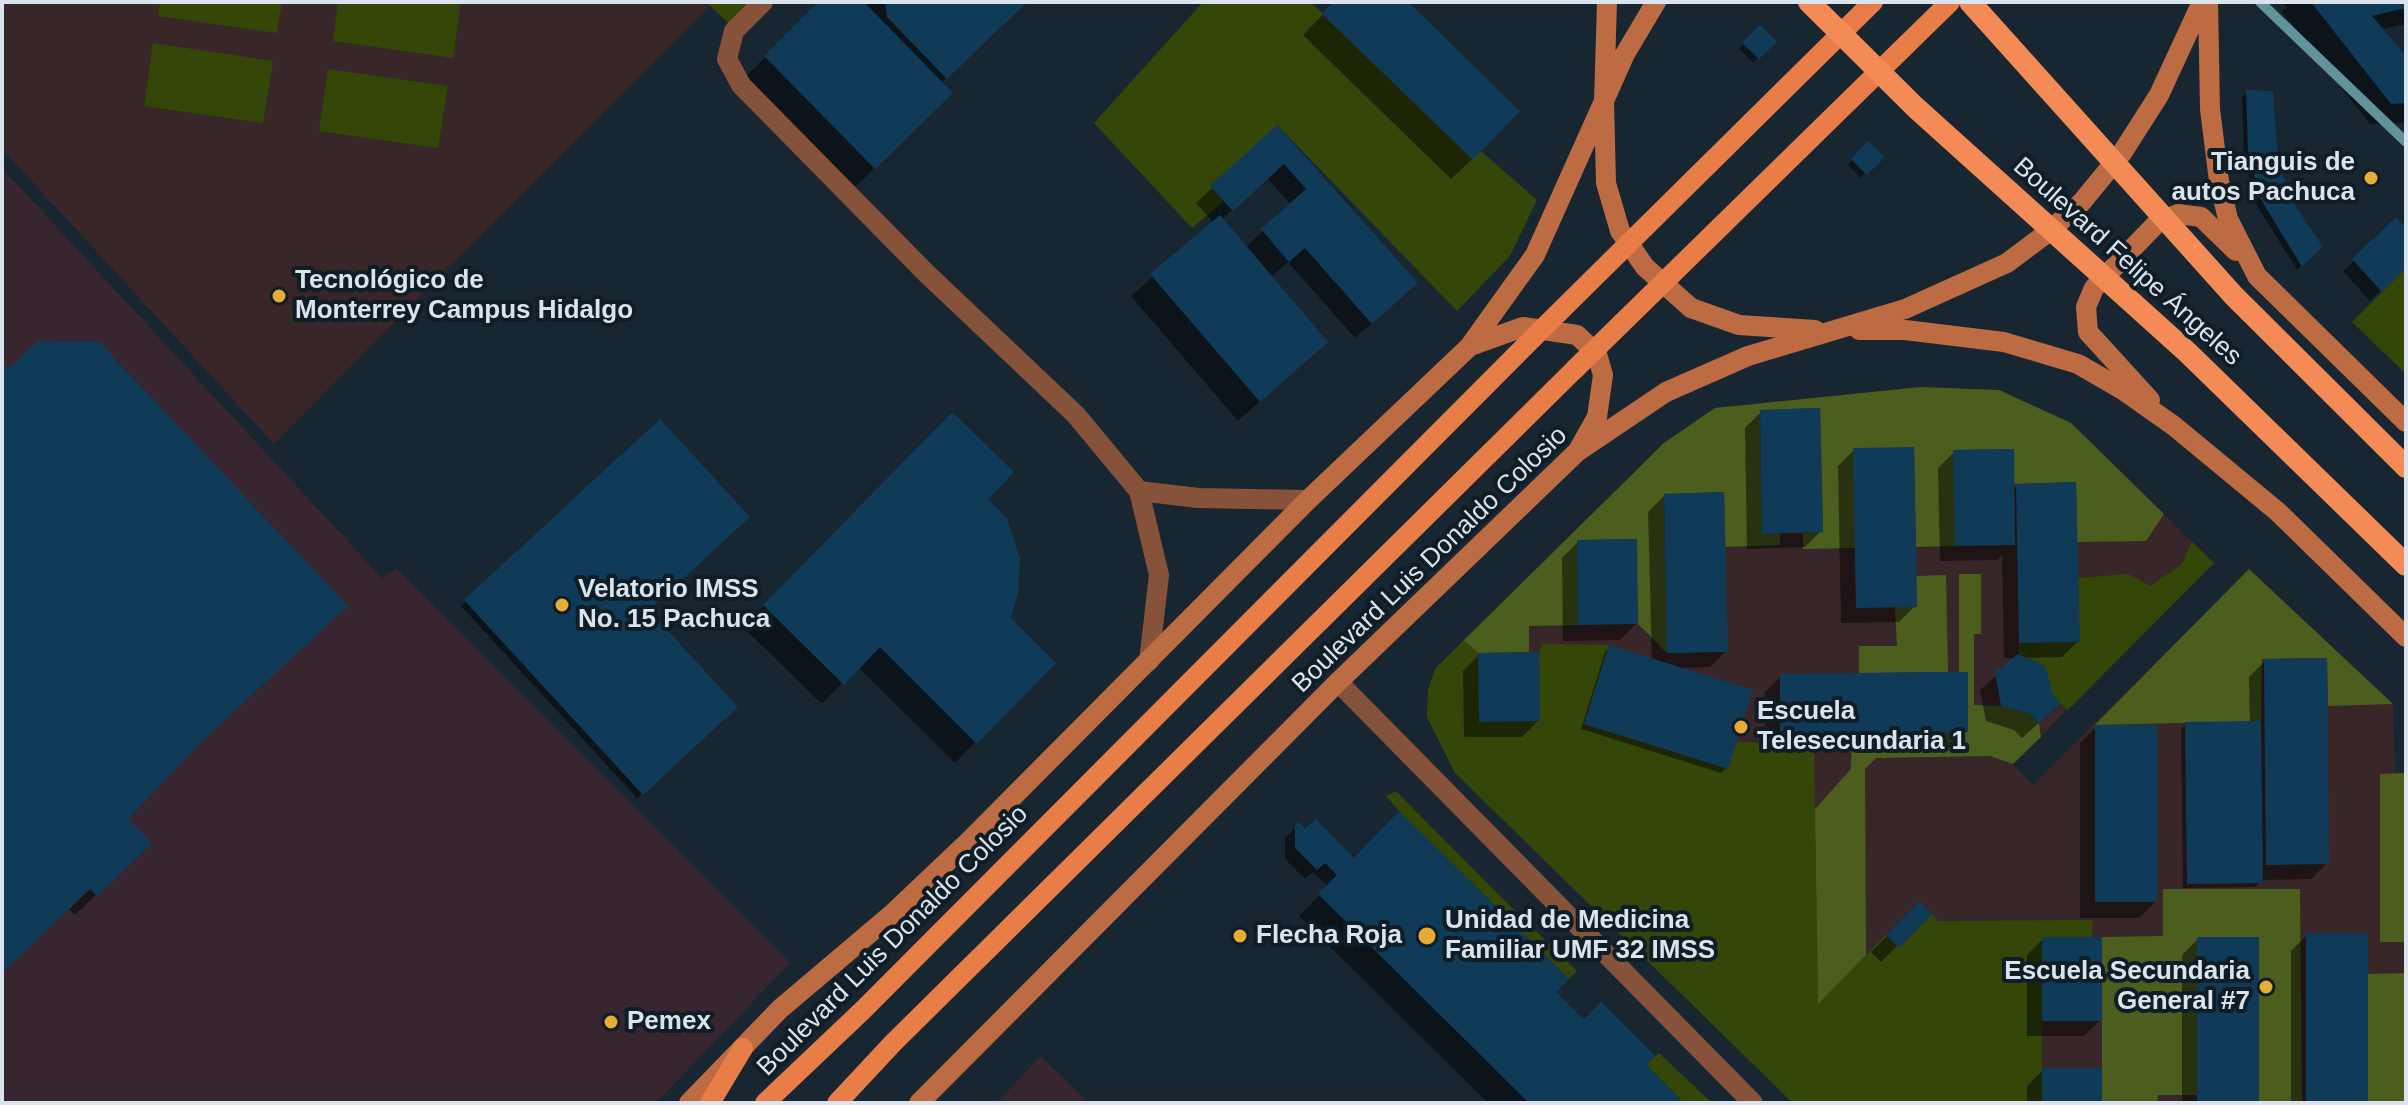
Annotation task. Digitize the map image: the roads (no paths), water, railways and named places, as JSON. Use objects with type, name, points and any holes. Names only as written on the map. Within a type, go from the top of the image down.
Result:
[{"type":"highway","name":"Boulevard Felipe Ángeles","points":[[1809,2],[1915,107],[2187,352],[2406,565]]},
{"type":"highway","name":"Boulevard Felipe Ángeles","points":[[1970,2],[2234,296],[2406,467]]},
{"type":"main road","points":[[1607,2],[1604,102],[1606,183],[1620,231],[1645,267],[1691,308],[1739,325],[1787,330],[1905,330],[2030,347],[2090,370],[2174,426],[2278,512],[2406,637]]},
{"type":"main road","name":"Boulevard Luis Donaldo Colosio","points":[[689,1103],[780,1009],[891,915],[967,843],[1308,500],[1469,347],[1535,255],[1625,54],[1656,2]]},
{"type":"main road","name":"Boulevard Luis Donaldo Colosio","points":[[765,1103],[863,1010],[1873,2]]},
{"type":"main road","name":"Boulevard Luis Donaldo Colosio","points":[[837,1103],[893,1043],[1950,2]]},
{"type":"main road","points":[[2205,2],[2210,109],[2219,181],[2228,219],[2257,276]]},
{"type":"main road","name":"Boulevard Luis Donaldo Colosio","points":[[919,1103],[1338,682],[1577,452],[1666,392],[1706,373],[1748,356],[1905,309],[2007,263],[2081,203],[2122,153],[2159,95],[2205,2]]},
{"type":"main road","points":[[2174,426],[2088,332],[2086,307],[2094,288],[2158,222],[2178,214],[2201,217],[2224,237],[2257,276],[2406,422]]},
{"type":"main road","points":[[1469,347],[1523,327],[1577,335],[1587,344],[1597,354],[1603,375],[1603,396],[1597,417],[1577,452]]},
{"type":"main road","points":[[710,1103],[743,1048]]},
{"type":"street","points":[[763,2],[734,31],[727,59],[741,85],[925,272],[1076,415],[1139,491],[1159,575],[1149,661]]},
{"type":"street","points":[[1139,491],[1198,498],[1308,500]]},
{"type":"street","points":[[1338,682],[1753,1103]]},
{"type":"waterway","points":[[2260,2],[2406,142]]},
{"type":"place","name":"Tianguis de autos Pachuca","points":[[2371,178]]},
{"type":"place","name":"Tecnológico de Monterrey Campus Hidalgo","points":[[279,296]]},
{"type":"place","name":"Velatorio IMSS No. 15 Pachuca","points":[[562,605]]},
{"type":"place","name":"Escuela Telesecundaria 1","points":[[1741,727]]},
{"type":"place","name":"Flecha Roja","points":[[1240,936]]},
{"type":"place","name":"Unidad de Medicina Familiar UMF 32 IMSS","points":[[1427,936]]},
{"type":"place","name":"Escuela Secundaria General #7","points":[[2266,987]]},
{"type":"place","name":"Pemex","points":[[611,1022]]}]
